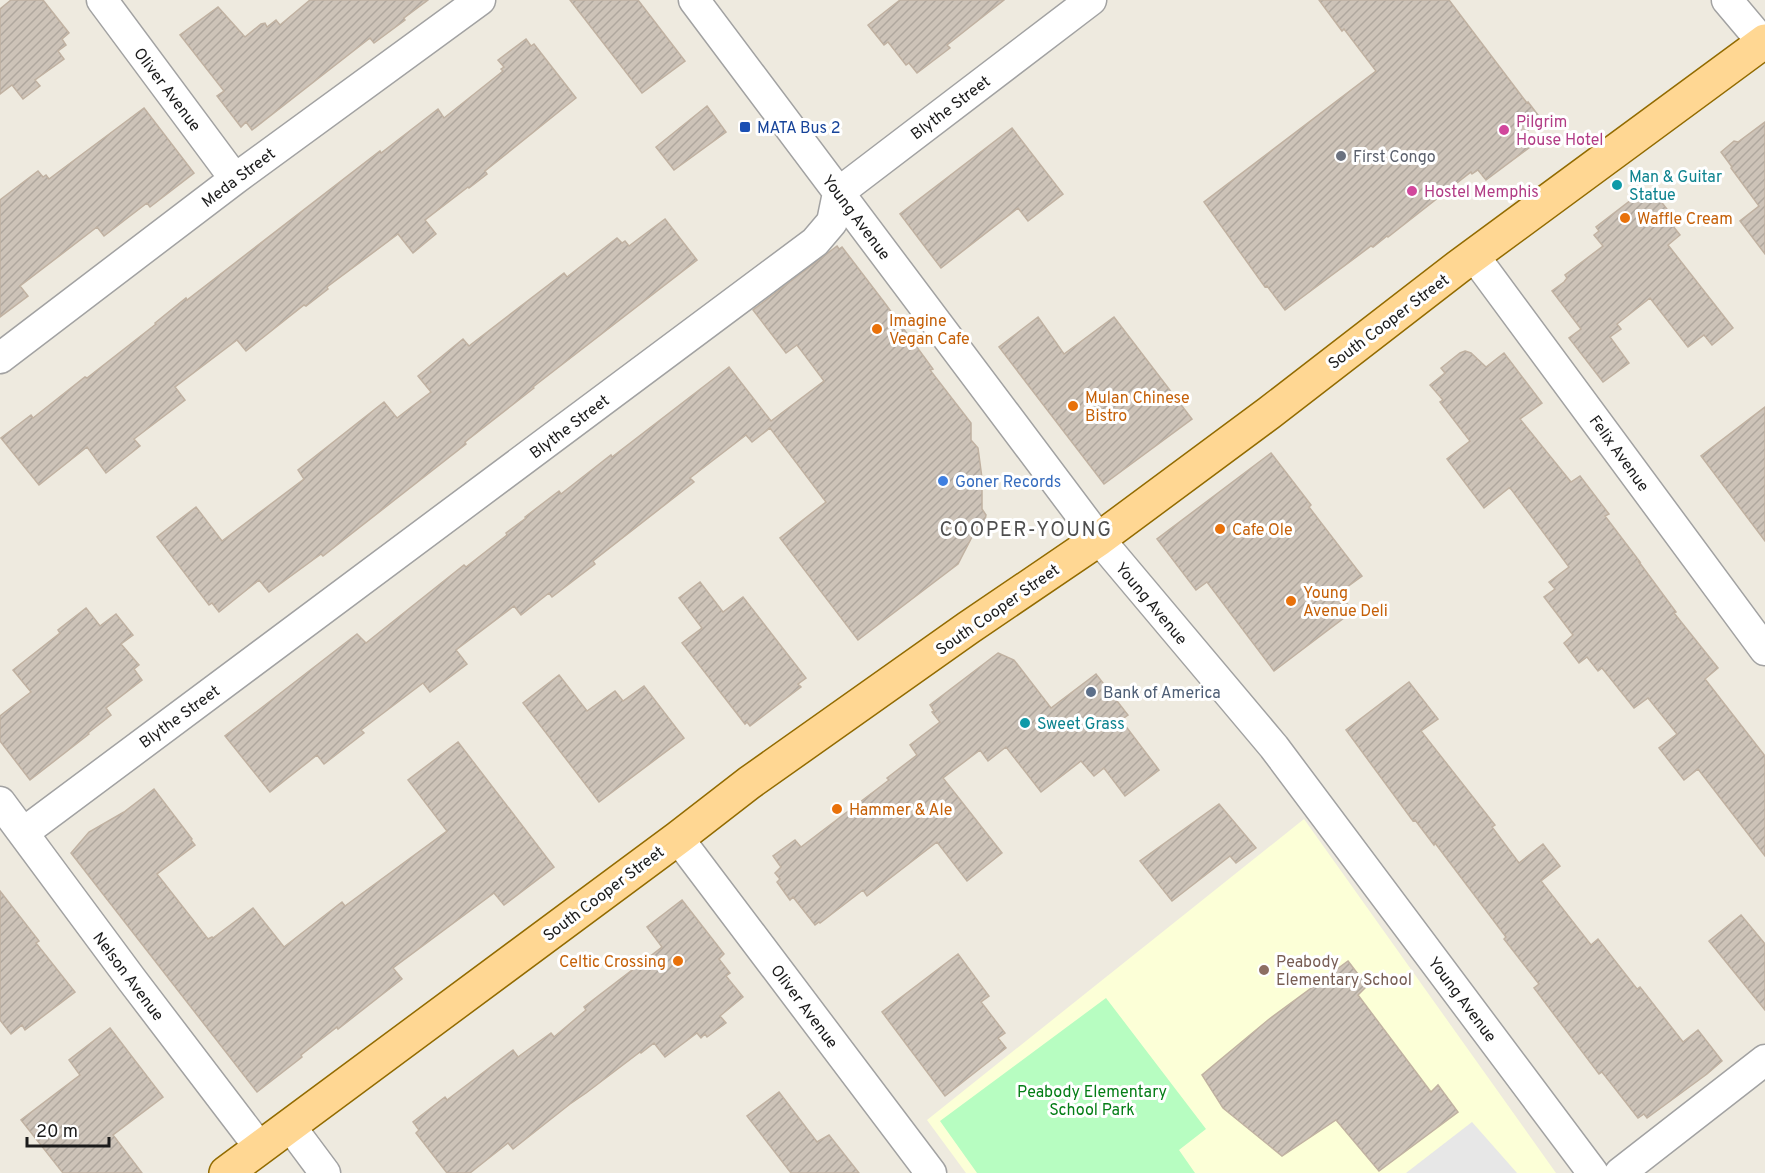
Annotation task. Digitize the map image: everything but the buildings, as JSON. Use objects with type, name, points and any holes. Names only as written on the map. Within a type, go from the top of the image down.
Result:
[{"type":"main road","name":"South Cooper Street","points":[[226,1173],[749,783],[1099,539],[1474,256],[1764,43]]},
{"type":"street","name":"Oliver Avenue","points":[[102,0],[235,179]]},
{"type":"street","name":"Meda Street","points":[[0,358],[235,179],[480,0]]},
{"type":"street","name":"Young Avenue","points":[[694,0],[1099,539],[1274,747],[1593,1173]]},
{"type":"street","name":"Blythe Street","points":[[23,832],[815,242],[832,222],[838,193],[1091,0]]},
{"type":"street","points":[[1727,0],[1764,43]]},
{"type":"street","name":"Felix Avenue","points":[[1474,256],[1765,650]]},
{"type":"street","name":"Nelson Avenue","points":[[0,802],[260,1148]]},
{"type":"street","name":"Oliver Avenue","points":[[678,838],[931,1173]]},
{"type":"street","points":[[1620,1173],[1765,1060]]},
{"type":"street","points":[[290,1126],[324,1173]]},
{"type":"shaded area","name":"Peabody Elementary School","points":[[1304,819],[1556,1173],[966,1173],[927,1120]]},
{"type":"shaded area","points":[[1472,1122],[1517,1173],[1406,1173]]},
{"type":"green space","name":"Peabody Elementary School Park","points":[[1106,998],[1206,1129],[1179,1150],[1195,1173],[977,1173],[940,1121]]},
{"type":"place","name":"MATA Bus 2","points":[[745,127]]},
{"type":"place","name":"Pilgrim House Hotel","points":[[1504,130]]},
{"type":"place","name":"First Congo","points":[[1341,156]]},
{"type":"place","name":"Man & Guitar Statue","points":[[1617,185]]},
{"type":"place","name":"Hostel Memphis","points":[[1412,191]]},
{"type":"place","name":"Waffle Cream","points":[[1625,218]]},
{"type":"place","name":"Imagine Vegan Cafe","points":[[877,329]]},
{"type":"place","name":"Mulan Chinese Bistro","points":[[1073,406]]},
{"type":"place","name":"Goner Records","points":[[943,481]]},
{"type":"place","name":"Cafe Ole","points":[[1220,529]]},
{"type":"place","name":"Young Avenue Deli","points":[[1291,601]]},
{"type":"place","name":"Bank of America","points":[[1091,692]]},
{"type":"place","name":"Sweet Grass","points":[[1025,723]]},
{"type":"place","name":"Hammer & Ale","points":[[837,809]]},
{"type":"place","name":"Celtic Crossing","points":[[678,961]]},
{"type":"place","name":"Peabody Elementary School","points":[[1264,970]]},
{"type":"district","name":"COOPER-YOUNG","points":[[1026,529]]}]
